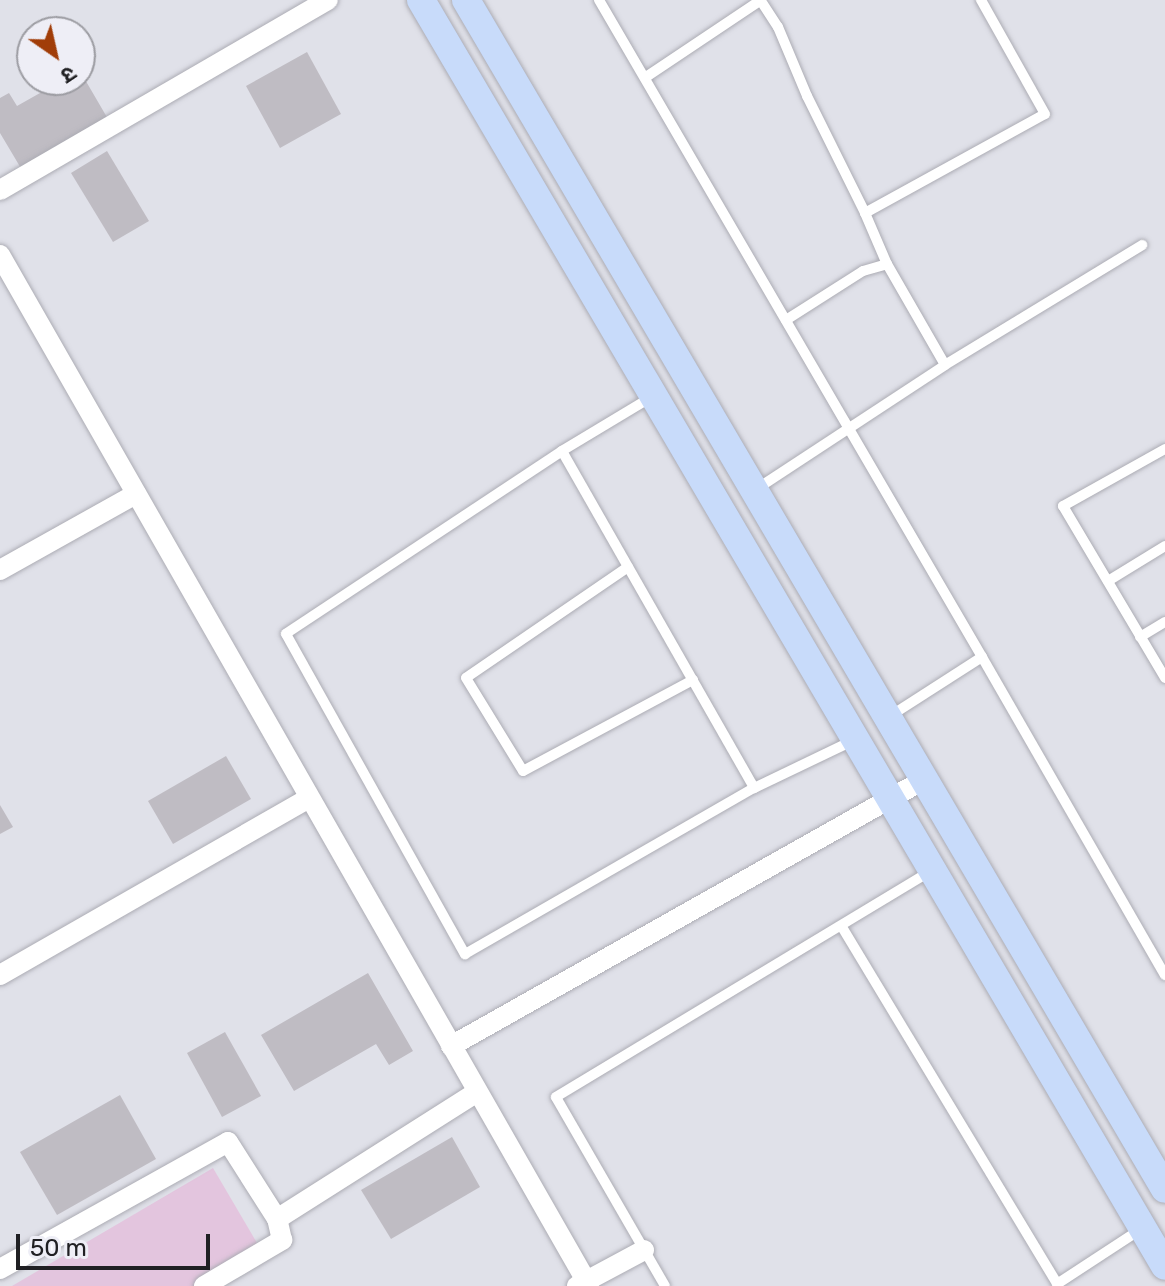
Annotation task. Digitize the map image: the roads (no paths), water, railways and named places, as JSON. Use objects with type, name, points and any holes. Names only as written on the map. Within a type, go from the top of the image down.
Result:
[{"type":"street","points":[[0,190],[328,0]]},
{"type":"street","points":[[421,0],[1165,1266]]},
{"type":"street","points":[[466,0],[1165,1189]]},
{"type":"street","points":[[0,255],[584,1284],[644,1250]]},
{"type":"street","points":[[0,570],[136,494]]},
{"type":"street","points":[[451,1046],[925,779]]},
{"type":"street","points":[[0,975],[309,798]]},
{"type":"street","points":[[277,1219],[477,1092]]},
{"type":"street","points":[[0,1269],[228,1142],[277,1219],[282,1240],[204,1286]]},
{"type":"lane","points":[[599,0],[1165,975]]},
{"type":"lane","points":[[865,213],[1045,114],[981,0]]},
{"type":"lane","points":[[646,77],[761,1],[778,27],[807,96],[887,264],[945,365]]},
{"type":"lane","points":[[755,490],[945,365],[1142,245]]},
{"type":"lane","points":[[786,320],[863,271],[887,264]]},
{"type":"lane","points":[[654,396],[562,451],[286,634],[465,954],[754,788],[856,739]]},
{"type":"lane","points":[[1165,449],[1063,506],[1165,678]]},
{"type":"lane","points":[[562,451],[754,788]]},
{"type":"lane","points":[[1108,581],[1165,546]]},
{"type":"lane","points":[[628,567],[466,678],[523,771],[693,680]]},
{"type":"lane","points":[[1140,637],[1165,622]]},
{"type":"lane","points":[[889,717],[982,657]]},
{"type":"lane","points":[[665,1286],[556,1097],[933,870]]},
{"type":"lane","points":[[842,927],[1056,1285],[1143,1228]]}]
